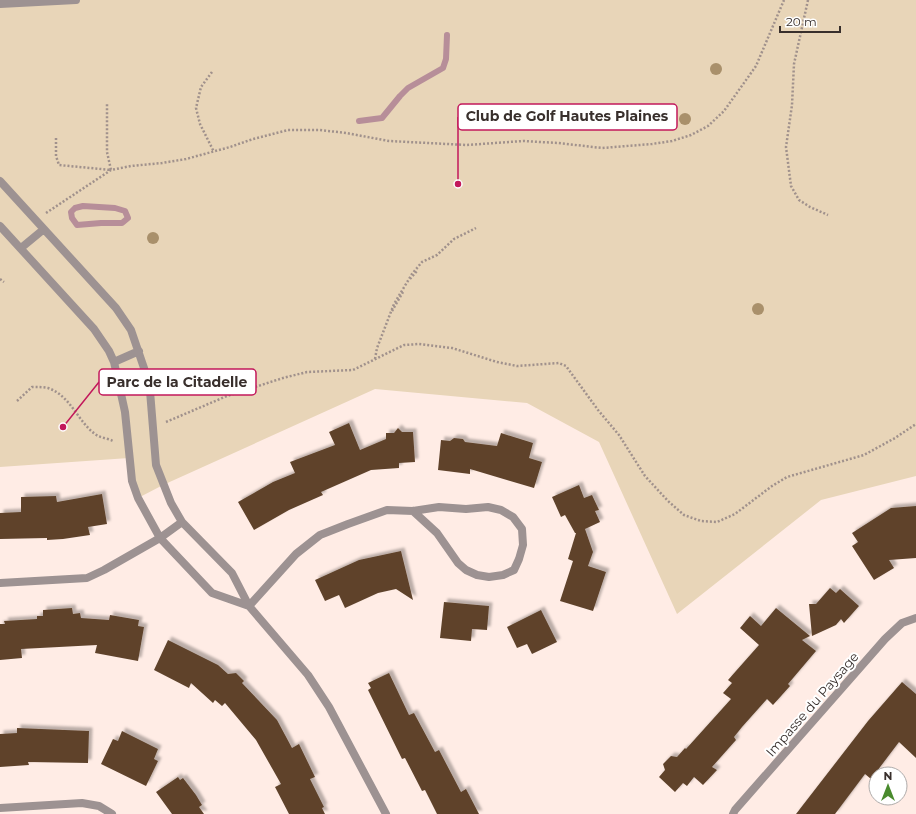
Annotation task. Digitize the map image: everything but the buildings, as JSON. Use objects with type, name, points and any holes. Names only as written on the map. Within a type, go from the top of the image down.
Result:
[{"type":"street","points":[[0,4],[76,0]]},
{"type":"street","points":[[0,181],[116,308],[131,330],[139,351],[150,392],[156,465],[171,503],[182,522],[232,573],[248,606],[308,676],[329,707],[386,814]]},
{"type":"street","points":[[0,226],[94,329],[109,351],[114,362],[125,412],[132,481],[138,498],[160,538],[212,593],[248,606]]},
{"type":"street","points":[[21,248],[44,229]]},
{"type":"street","points":[[114,362],[139,351]]},
{"type":"street","points":[[248,606],[296,554],[320,536],[387,510],[413,511],[439,507],[466,509],[488,507],[502,510],[513,517],[522,530],[523,544],[514,570],[503,575],[489,577],[477,575],[466,570],[458,563],[437,533],[413,511]]},
{"type":"street","points":[[0,583],[87,578],[160,538],[182,522]]},
{"type":"street","name":"Impasse du Paysage","points":[[733,814],[885,639],[902,623],[916,618]]},
{"type":"street","points":[[0,808],[82,803],[99,806],[112,814]]},
{"type":"path","points":[[56,138],[56,156],[59,165],[110,170],[162,163],[214,152],[253,138],[288,130],[320,130],[389,141],[467,145],[523,141],[558,142],[602,148],[652,144],[691,135],[708,126],[724,111],[756,66],[784,0]]},
{"type":"path","points":[[808,0],[794,64],[792,105],[786,146],[791,186],[799,200],[828,215]]},
{"type":"path","points":[[212,72],[201,87],[196,108],[200,124],[214,152]]},
{"type":"path","points":[[107,104],[106,152],[110,170]]},
{"type":"path","points":[[36,220],[110,170]]},
{"type":"path","points":[[374,360],[377,348],[394,304],[412,274],[422,262],[437,255],[454,239],[476,228]]},
{"type":"path","points":[[374,360],[389,317],[409,281],[425,260]]},
{"type":"path","points":[[0,279],[4,282]]},
{"type":"path","points":[[152,426],[177,418],[227,396],[268,382],[307,372],[353,370],[404,345],[419,344],[452,348],[497,362],[517,366],[559,363],[566,366],[598,410],[619,435],[645,476],[668,501],[684,515],[701,521],[717,522],[735,514],[772,486],[787,477],[864,455],[895,438],[916,424]]},
{"type":"path","points":[[17,401],[32,387],[47,388],[59,393],[98,436],[115,441],[128,442]]},
{"type":"shaded area","points":[[0,0],[916,0],[916,476],[821,500],[677,614],[599,442],[527,403],[375,389],[163,485],[138,498],[129,458],[0,467]]},
{"type":"waterway","points":[[359,121],[382,118],[408,88],[443,68],[446,59],[447,35]]},
{"type":"waterway","points":[[83,206],[115,208],[125,211],[128,218],[122,223],[77,225],[72,218],[71,212],[75,208],[83,206]]},
{"type":"place","name":"Club de Golf Hautes Plaines","points":[[458,184]]},
{"type":"place","name":"Parc de la Citadelle","points":[[63,427]]}]
